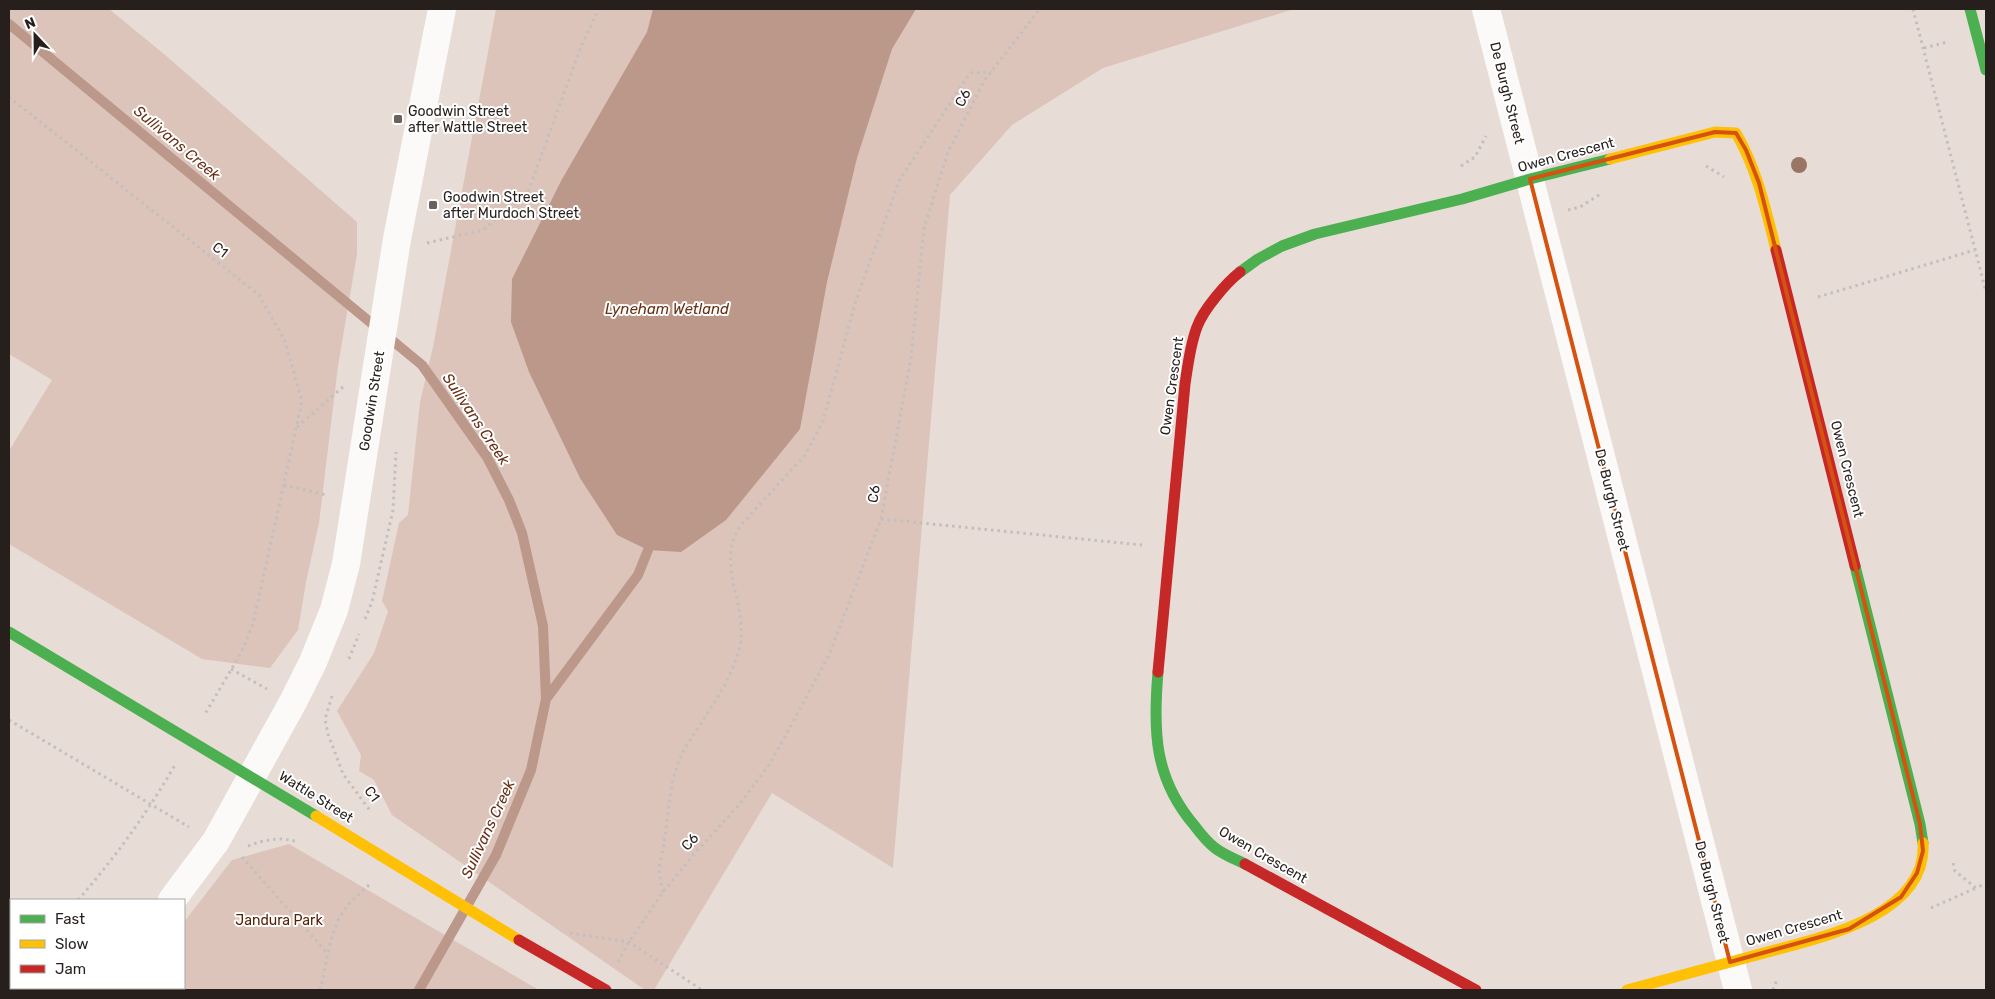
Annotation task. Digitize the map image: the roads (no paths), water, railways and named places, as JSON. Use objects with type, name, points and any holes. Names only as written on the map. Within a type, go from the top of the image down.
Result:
[{"type":"main road","points":[[1970,9],[1986,70]]},
{"type":"main road","name":"Owen Crescent","points":[[1476,990],[1215,848],[1194,828],[1179,808],[1166,783],[1154,733],[1155,708],[1185,384],[1190,350],[1197,325],[1214,300],[1234,277],[1258,259],[1315,234],[1462,199],[1530,179],[1715,132],[1736,133],[1746,150],[1759,183],[1920,824],[1923,851],[1917,873],[1901,898],[1849,929],[1628,990]]},
{"type":"main road","name":"Wattle Street","points":[[9,632],[252,776],[509,934],[606,990]]},
{"type":"street","name":"Goodwin Street","points":[[173,899],[226,846],[252,776],[313,662],[334,610],[346,564],[397,239],[442,9]]},
{"type":"street","name":"De Burgh Street","points":[[1486,9],[1738,990]]},
{"type":"water","name":"Lyneham Wetland","points":[[653,9],[916,9],[892,49],[857,158],[827,282],[800,429],[726,520],[681,552],[648,550],[617,535],[580,478],[529,372],[511,322],[512,279],[561,181],[647,32]]},
{"type":"waterway","name":"Sullivans Creek","points":[[9,24],[422,365],[487,457],[509,500],[522,533],[543,626],[546,699],[531,770],[496,855],[419,990]]},
{"type":"waterway","points":[[546,699],[638,575],[648,550]]},
{"type":"place","name":"Goodwin Street after Wattle Street","points":[[398,119]]},
{"type":"place","name":"Goodwin Street after Murdoch Street","points":[[433,205]]},
{"type":"park label","name":"Jandura Park","points":[[279,920]]}]
